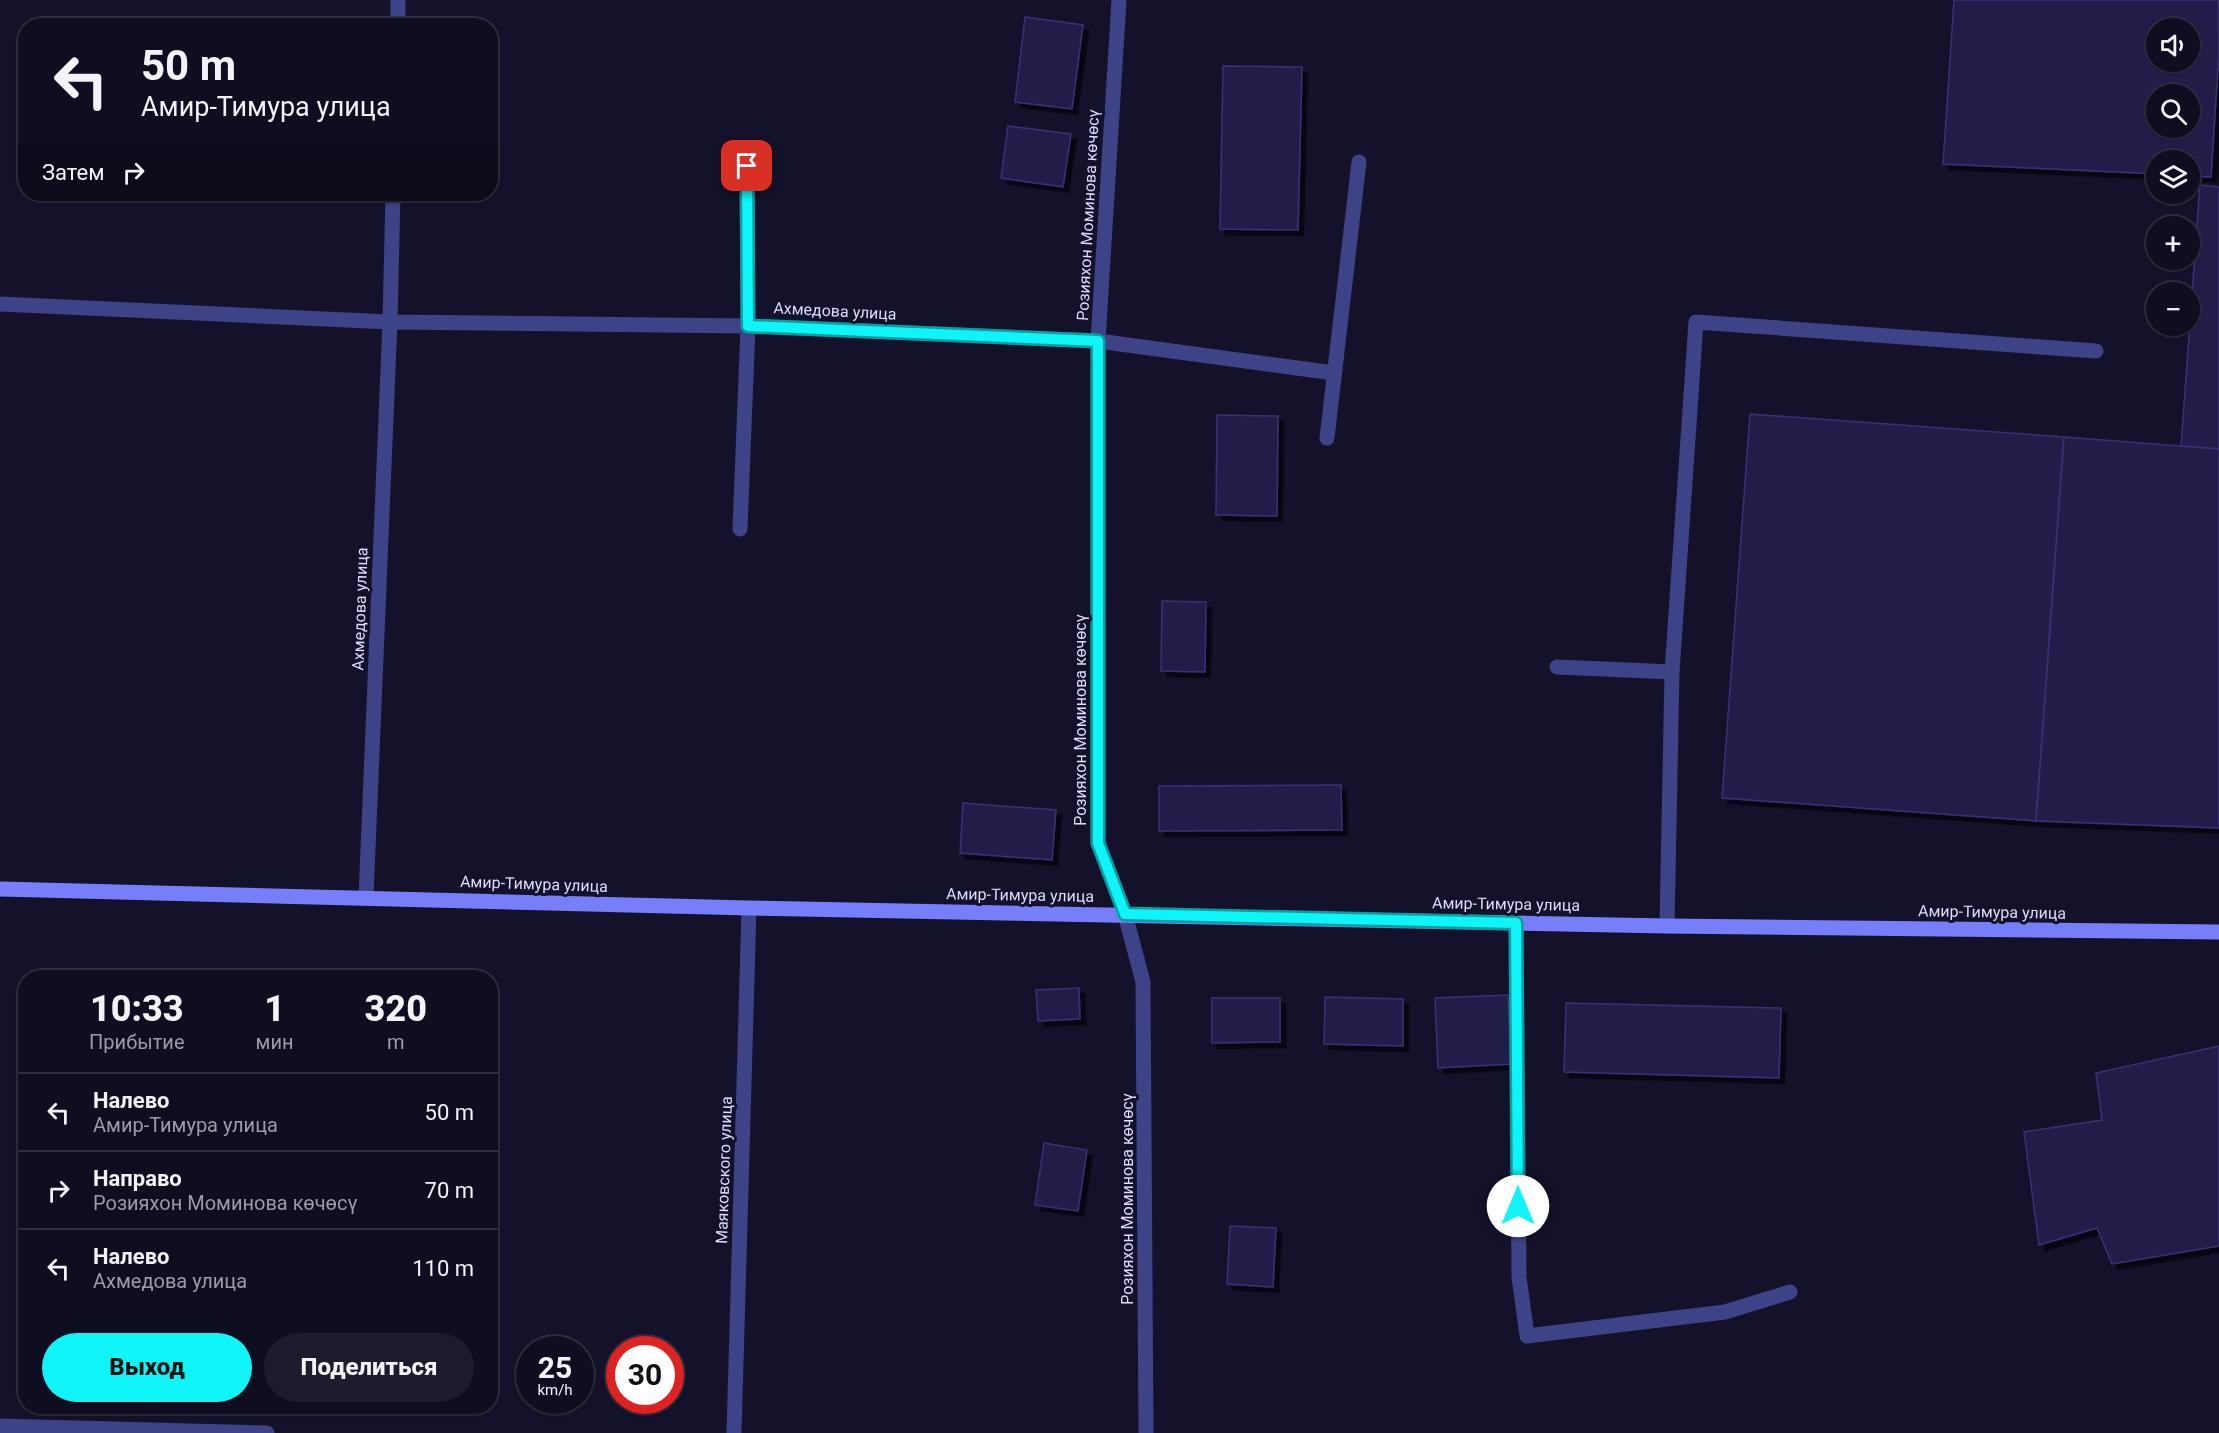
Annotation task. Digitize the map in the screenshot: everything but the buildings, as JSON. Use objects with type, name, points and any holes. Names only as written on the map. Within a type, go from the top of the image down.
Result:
[{"type":"main road","name":"Амир-Тимура улица","points":[[0,889],[749,908],[1667,926],[2219,932]]},
{"type":"street","points":[[398,18],[399,0]]},
{"type":"street","name":"Розияхон Моминова көчөсү","points":[[1119,0],[1098,341],[1098,843],[1125,914],[1143,982],[1146,1433]]},
{"type":"street","points":[[1327,438],[1359,162]]},
{"type":"street","points":[[740,530],[748,326],[747,166]]},
{"type":"street","name":"Ахмедова улица","points":[[366,897],[390,322],[393,201]]},
{"type":"street","name":"Ахмедова улица","points":[[0,304],[390,322],[748,326],[1098,341],[1335,373]]},
{"type":"street","points":[[1667,926],[1672,672],[1696,322],[2096,351]]},
{"type":"street","points":[[1557,667],[1672,672]]},
{"type":"street","name":"Маяковского улица","points":[[734,1433],[749,908]]},
{"type":"street","points":[[1516,923],[1519,1277],[1527,1336],[1725,1312],[1790,1292]]},
{"type":"street","points":[[0,1426],[267,1433]]},
{"type":"route","points":[[747,166],[748,326],[1098,341],[1098,843],[1125,914],[1516,923],[1518,1206]]}]
